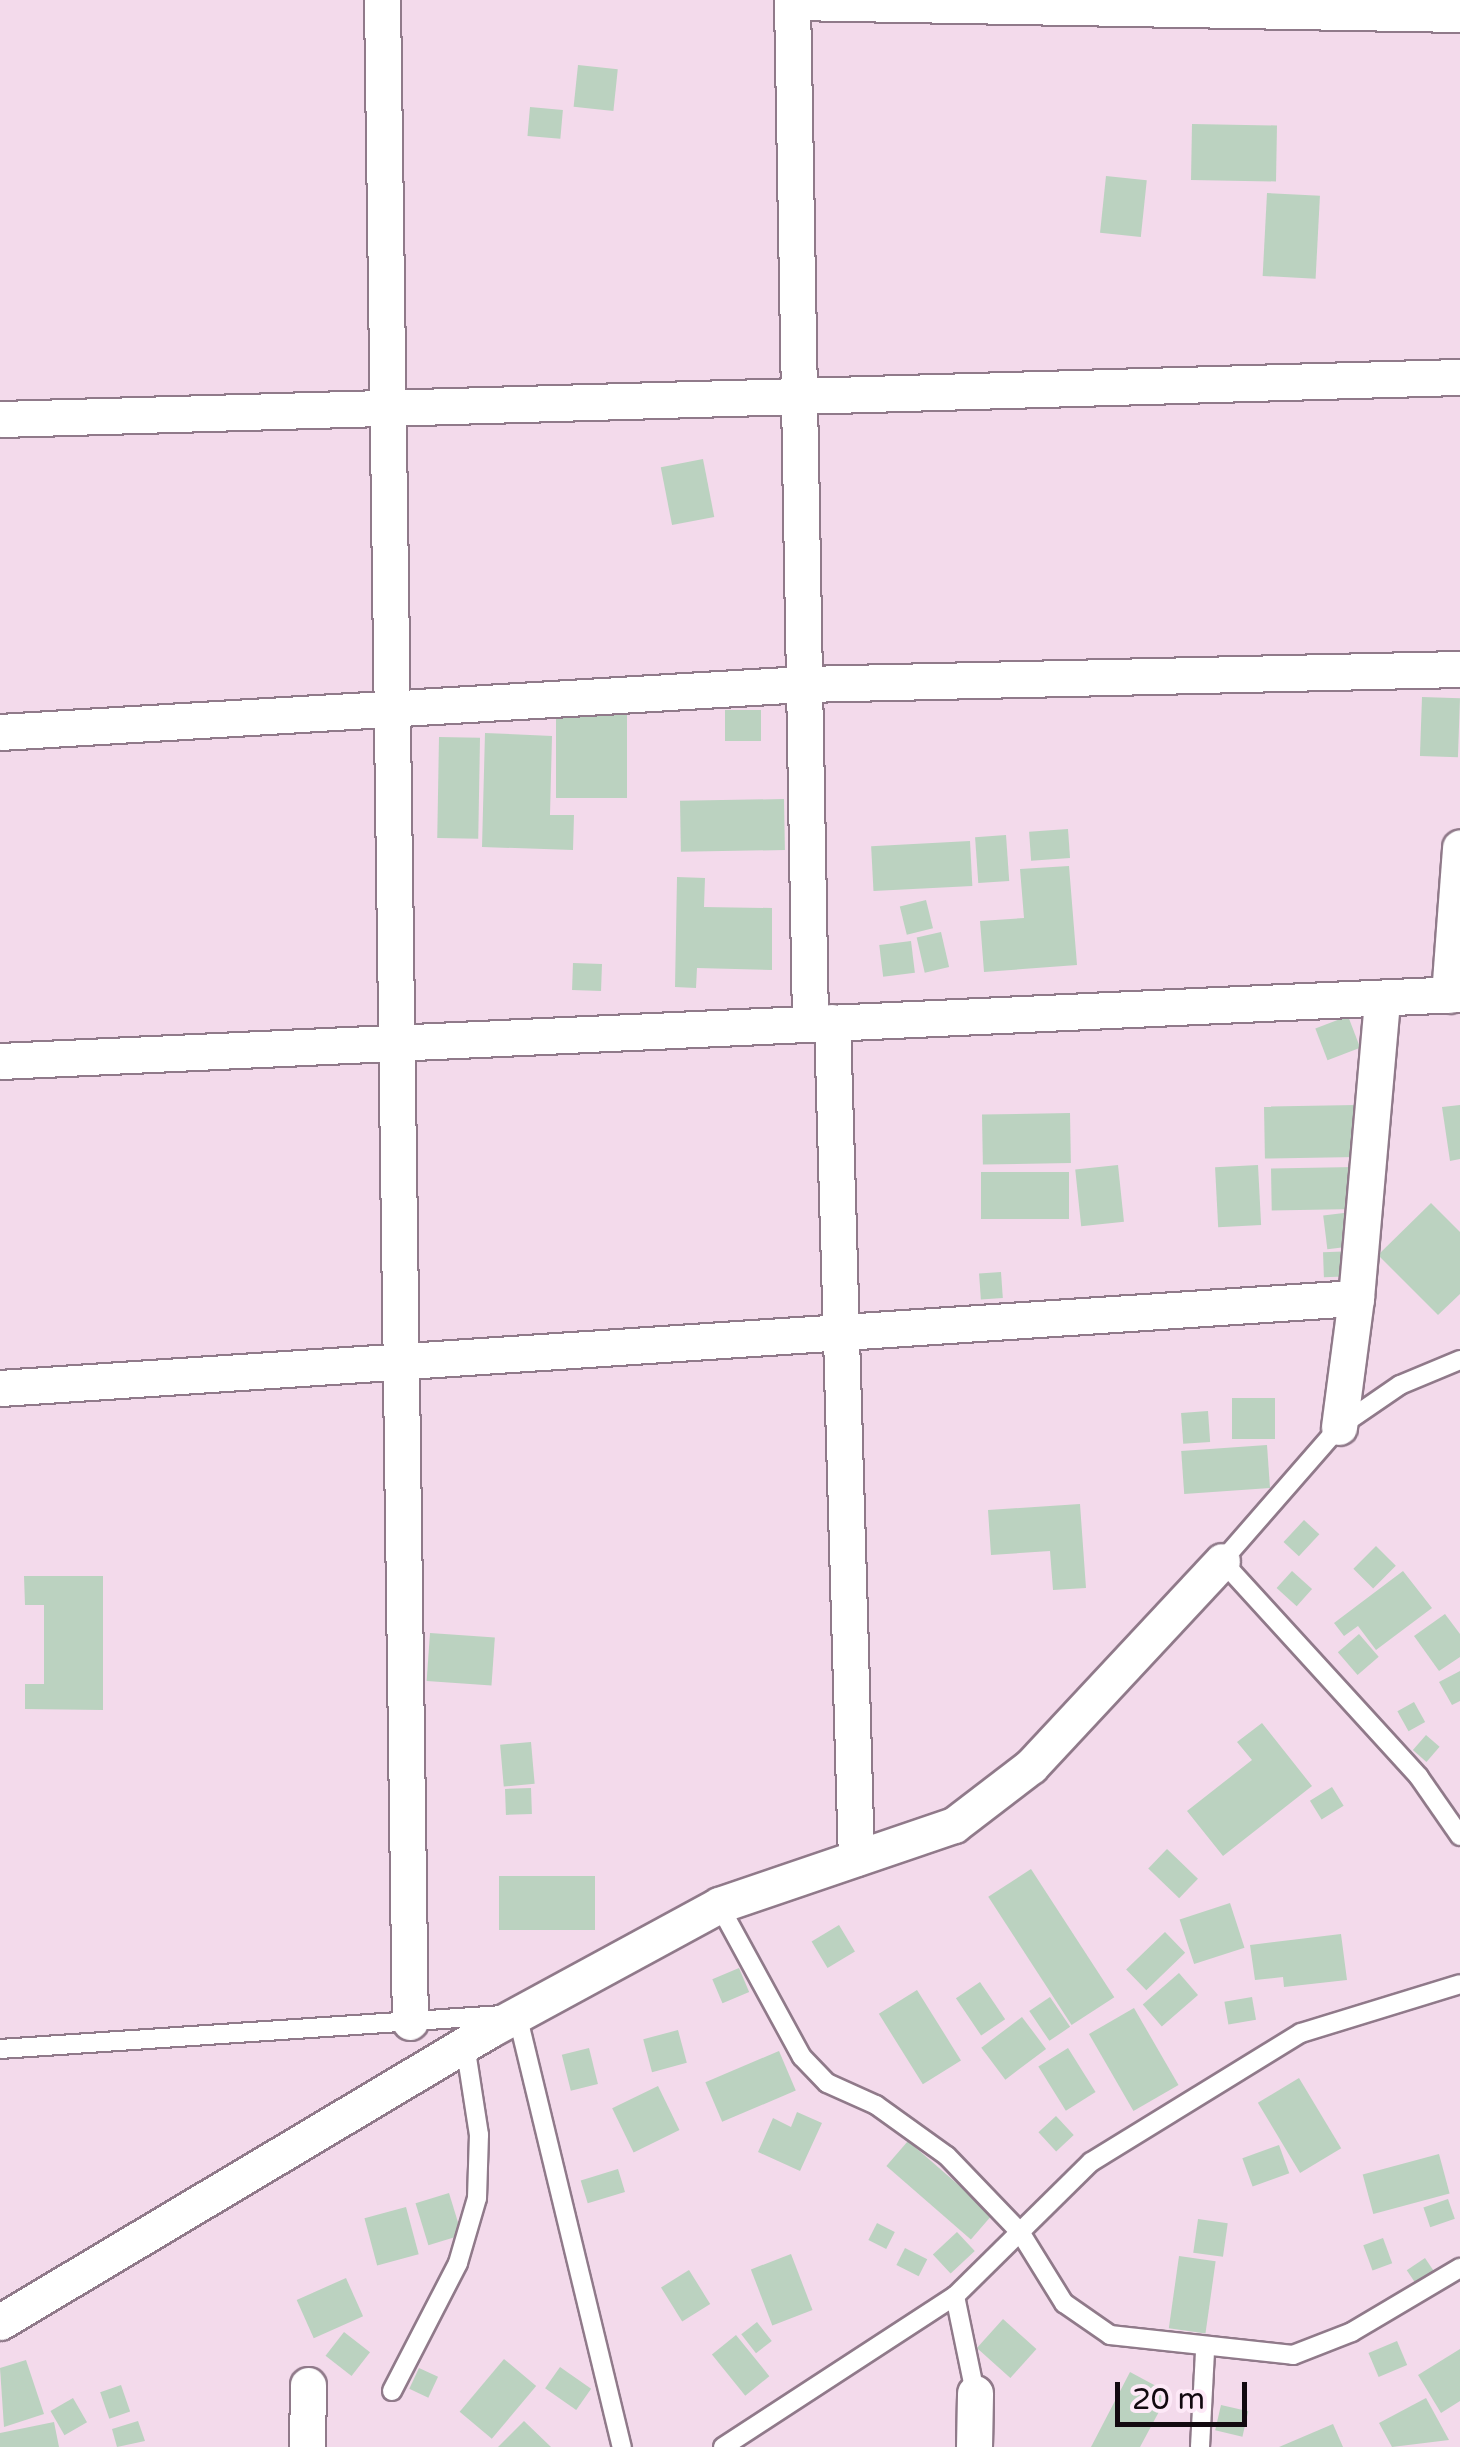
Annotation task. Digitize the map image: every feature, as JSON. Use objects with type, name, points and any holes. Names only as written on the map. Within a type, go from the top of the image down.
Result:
[{"type":"street","points":[[382,0],[410,2022]]},
{"type":"street","points":[[856,1858],[840,1328],[804,684],[792,1],[1460,14]]},
{"type":"street","points":[[0,419],[1460,377]]},
{"type":"street","points":[[0,732],[804,684],[1460,668]]},
{"type":"street","points":[[0,1060],[1454,994],[1460,847]]},
{"type":"street","points":[[1339,1427],[1356,1298],[1382,998]]},
{"type":"street","points":[[0,1388],[840,1328],[1356,1298]]},
{"type":"street","points":[[0,2322],[517,2014],[718,1905],[954,1825],[1031,1766],[1222,1561]]},
{"type":"street","points":[[307,2447],[308,2386]]},
{"type":"street","points":[[974,2447],[975,2392]]},
{"type":"lane","points":[[1460,1360],[1400,1385],[1339,1427],[1222,1561],[1419,1776],[1460,1836]]},
{"type":"lane","points":[[718,1905],[802,2057],[827,2083],[876,2105],[947,2156],[1020,2232],[1064,2303],[1110,2335],[1205,2350],[1293,2356],[1352,2332],[1460,2268]]},
{"type":"lane","points":[[723,2447],[956,2296],[1091,2162],[1301,2033],[1460,1984]]},
{"type":"lane","points":[[0,2050],[517,2014],[622,2447]]},
{"type":"lane","points":[[392,2391],[458,2263],[477,2198],[479,2134],[466,2045]]},
{"type":"lane","points":[[956,2296],[975,2392]]},
{"type":"lane","points":[[1200,2447],[1205,2350]]},
{"type":"building","points":[[578,65],[618,69],[613,111],[574,107]]},
{"type":"building","points":[[530,107],[563,110],[560,139],[527,136]]},
{"type":"building","points":[[1192,124],[1277,125],[1276,181],[1191,180]]},
{"type":"building","points":[[1106,176],[1147,180],[1141,237],[1100,233]]},
{"type":"building","points":[[1267,193],[1320,196],[1316,279],[1263,276]]},
{"type":"building","points":[[703,459],[714,517],[672,525],[661,467]]},
{"type":"building","points":[[1422,697],[1460,698],[1458,757],[1420,756]]},
{"type":"building","points":[[556,709],[627,709],[627,798],[556,798]]},
{"type":"building","points":[[725,710],[761,710],[761,741],[725,741]]},
{"type":"building","points":[[485,733],[552,736],[550,815],[574,815],[573,850],[482,847]]},
{"type":"building","points":[[439,737],[480,738],[478,839],[437,838]]},
{"type":"building","points":[[784,799],[785,850],[681,852],[680,801]]},
{"type":"building","points":[[1068,829],[1070,858],[1031,861],[1029,832]]},
{"type":"building","points":[[1006,835],[1009,881],[978,883],[975,837]]},
{"type":"building","points":[[970,841],[972,886],[873,891],[871,846]]},
{"type":"building","points":[[1069,866],[1077,965],[984,972],[980,921],[1024,918],[1020,869]]},
{"type":"building","points":[[677,877],[705,878],[704,907],[772,908],[772,970],[697,968],[696,988],[675,987]]},
{"type":"building","points":[[926,900],[933,928],[907,935],[900,907]]},
{"type":"building","points":[[941,932],[949,967],[925,973],[917,938]]},
{"type":"building","points":[[911,941],[915,973],[883,977],[879,945]]},
{"type":"building","points":[[573,963],[602,964],[601,991],[572,990]]},
{"type":"building","points":[[1348,1016],[1360,1048],[1328,1060],[1315,1029]]},
{"type":"building","points":[[1356,1105],[1357,1157],[1265,1159],[1264,1107]]},
{"type":"building","points":[[1460,1105],[1460,1159],[1450,1161],[1442,1107]]},
{"type":"building","points":[[1070,1113],[1071,1163],[983,1165],[982,1115]]},
{"type":"building","points":[[1118,1165],[1124,1222],[1081,1226],[1075,1169]]},
{"type":"building","points":[[1258,1165],[1261,1225],[1218,1227],[1215,1167]]},
{"type":"building","points":[[1355,1167],[1356,1209],[1272,1210],[1271,1168]]},
{"type":"building","points":[[981,1172],[1069,1172],[1069,1219],[981,1219]]},
{"type":"building","points":[[1431,1203],[1460,1232],[1460,1294],[1438,1315],[1378,1255]]},
{"type":"building","points":[[1352,1212],[1356,1246],[1327,1249],[1323,1216]]},
{"type":"building","points":[[1356,1251],[1357,1276],[1324,1277],[1323,1252]]},
{"type":"building","points":[[1001,1272],[1003,1298],[981,1299],[979,1274]]},
{"type":"building","points":[[1232,1398],[1275,1398],[1275,1439],[1232,1439]]},
{"type":"building","points":[[1208,1411],[1210,1442],[1183,1444],[1181,1413]]},
{"type":"building","points":[[1267,1445],[1270,1488],[1184,1494],[1181,1451]]},
{"type":"building","points":[[1080,1504],[1086,1588],[1053,1590],[1050,1551],[991,1555],[988,1510]]},
{"type":"building","points":[[1304,1520],[1319,1534],[1299,1556],[1284,1542]]},
{"type":"building","points":[[1376,1546],[1396,1566],[1373,1588],[1353,1569]]},
{"type":"building","points":[[1292,1571],[1312,1589],[1297,1606],[1277,1588]]},
{"type":"building","points":[[1403,1571],[1432,1608],[1376,1650],[1358,1626],[1344,1636],[1334,1623]]},
{"type":"building","points":[[24,1576],[103,1576],[103,1710],[25,1709],[25,1684],[44,1684],[44,1605],[25,1605]]},
{"type":"building","points":[[1445,1614],[1460,1634],[1460,1657],[1439,1671],[1414,1636]]},
{"type":"building","points":[[430,1633],[495,1638],[491,1685],[427,1681]]},
{"type":"building","points":[[1359,1634],[1379,1657],[1358,1675],[1338,1652]]},
{"type":"building","points":[[1460,1671],[1460,1701],[1452,1705],[1439,1682]]},
{"type":"building","points":[[1414,1702],[1425,1722],[1409,1731],[1397,1711]]},
{"type":"building","points":[[1262,1723],[1312,1786],[1223,1856],[1187,1811],[1252,1760],[1237,1742]]},
{"type":"building","points":[[1426,1735],[1440,1747],[1426,1762],[1413,1750]]},
{"type":"building","points":[[531,1742],[535,1784],[504,1787],[500,1745]]},
{"type":"building","points":[[1332,1787],[1344,1806],[1322,1819],[1310,1801]]},
{"type":"building","points":[[531,1788],[532,1814],[506,1815],[505,1789]]},
{"type":"building","points":[[1167,1849],[1198,1879],[1179,1898],[1148,1868]]},
{"type":"building","points":[[1031,1869],[1114,1997],[1072,2025],[988,1897]]},
{"type":"building","points":[[499,1876],[595,1876],[595,1930],[499,1930]]},
{"type":"building","points":[[1230,1903],[1245,1948],[1194,1964],[1180,1919]]},
{"type":"building","points":[[839,1925],[855,1952],[828,1968],[812,1941]]},
{"type":"building","points":[[1165,1932],[1185,1953],[1146,1990],[1126,1970]]},
{"type":"building","points":[[1341,1934],[1347,1980],[1284,1987],[1283,1977],[1255,1980],[1250,1945]]},
{"type":"building","points":[[739,1968],[749,1992],[722,2003],[712,1979]]},
{"type":"building","points":[[1179,1973],[1198,1995],[1162,2026],[1143,2004]]},
{"type":"building","points":[[980,1982],[1005,2019],[981,2036],[956,1998]]},
{"type":"building","points":[[917,1990],[961,2060],[923,2084],[879,2014]]},
{"type":"building","points":[[1050,1997],[1070,2027],[1049,2041],[1029,2011]]},
{"type":"building","points":[[1252,1997],[1256,2020],[1228,2025],[1224,2002]]},
{"type":"building","points":[[1134,2008],[1178,2085],[1133,2111],[1089,2034]]},
{"type":"building","points":[[1022,2017],[1046,2049],[1005,2080],[981,2048]]},
{"type":"building","points":[[678,2030],[687,2063],[652,2072],[643,2039]]},
{"type":"building","points":[[589,2048],[598,2084],[571,2091],[562,2055]]},
{"type":"building","points":[[1068,2048],[1096,2092],[1066,2111],[1038,2067]]},
{"type":"building","points":[[779,2051],[796,2091],[722,2122],[705,2082]]},
{"type":"building","points":[[1299,2078],[1341,2148],[1300,2173],[1258,2103]]},
{"type":"building","points":[[658,2086],[679,2130],[634,2152],[612,2108]]},
{"type":"building","points":[[797,2112],[822,2123],[800,2171],[758,2152],[773,2118],[791,2127]]},
{"type":"building","points":[[1056,2116],[1074,2135],[1056,2151],[1038,2132]]},
{"type":"building","points":[[908,2141],[993,2214],[971,2239],[886,2166]]},
{"type":"building","points":[[1279,2145],[1289,2173],[1253,2187],[1242,2158]]},
{"type":"building","points":[[1439,2154],[1450,2194],[1373,2214],[1363,2174]]},
{"type":"building","points":[[618,2169],[625,2192],[588,2203],[581,2180]]},
{"type":"building","points":[[449,2193],[462,2235],[428,2245],[416,2203]]},
{"type":"building","points":[[1448,2199],[1455,2219],[1430,2227],[1423,2207]]},
{"type":"building","points":[[406,2207],[419,2254],[377,2265],[364,2218]]},
{"type":"building","points":[[1198,2219],[1228,2223],[1223,2257],[1193,2253]]},
{"type":"building","points":[[877,2223],[895,2232],[886,2249],[868,2240]]},
{"type":"building","points":[[957,2232],[975,2251],[951,2274],[933,2255]]},
{"type":"building","points":[[1383,2238],[1392,2263],[1373,2271],[1363,2245]]},
{"type":"building","points":[[905,2248],[927,2259],[919,2276],[896,2265]]},
{"type":"building","points":[[791,2254],[813,2310],[772,2325],[751,2269]]},
{"type":"building","points":[[1179,2256],[1216,2261],[1205,2333],[1169,2328]]},
{"type":"building","points":[[1425,2258],[1437,2276],[1419,2289],[1407,2270]]},
{"type":"building","points":[[689,2270],[710,2304],[682,2321],[661,2287]]},
{"type":"building","points":[[346,2278],[363,2316],[314,2338],[297,2300]]},
{"type":"building","points":[[1003,2319],[1036,2349],[1010,2378],[977,2348]]},
{"type":"building","points":[[757,2322],[772,2341],[756,2353],[741,2334]]},
{"type":"building","points":[[344,2332],[370,2352],[352,2376],[326,2356]]},
{"type":"building","points":[[736,2335],[769,2376],[745,2396],[712,2355]]},
{"type":"building","points":[[1397,2341],[1407,2365],[1379,2377],[1368,2353]]},
{"type":"building","points":[[1460,2349],[1460,2401],[1441,2413],[1418,2375]]},
{"type":"building","points":[[504,2359],[536,2386],[492,2439],[460,2412]]},
{"type":"building","points":[[26,2360],[44,2414],[4,2427],[0,2368]]},
{"type":"building","points":[[560,2367],[591,2389],[576,2410],[545,2388]]},
{"type":"building","points":[[419,2368],[438,2377],[428,2398],[409,2389]]},
{"type":"building","points":[[1130,2372],[1169,2393],[1140,2447],[1091,2447]]},
{"type":"building","points":[[121,2385],[130,2411],[109,2419],[100,2392]]},
{"type":"building","points":[[73,2398],[87,2422],[64,2435],[50,2411]]},
{"type":"building","points":[[1426,2398],[1449,2440],[1392,2447],[1379,2423]]},
{"type":"building","points":[[1221,2405],[1248,2411],[1242,2437],[1215,2430]]},
{"type":"building","points":[[138,2421],[145,2441],[117,2447],[112,2429]]},
{"type":"building","points":[[524,2421],[551,2447],[498,2447]]},
{"type":"building","points":[[54,2422],[59,2447],[0,2447],[0,2433]]},
{"type":"building","points":[[1333,2424],[1343,2447],[1279,2447]]}]
